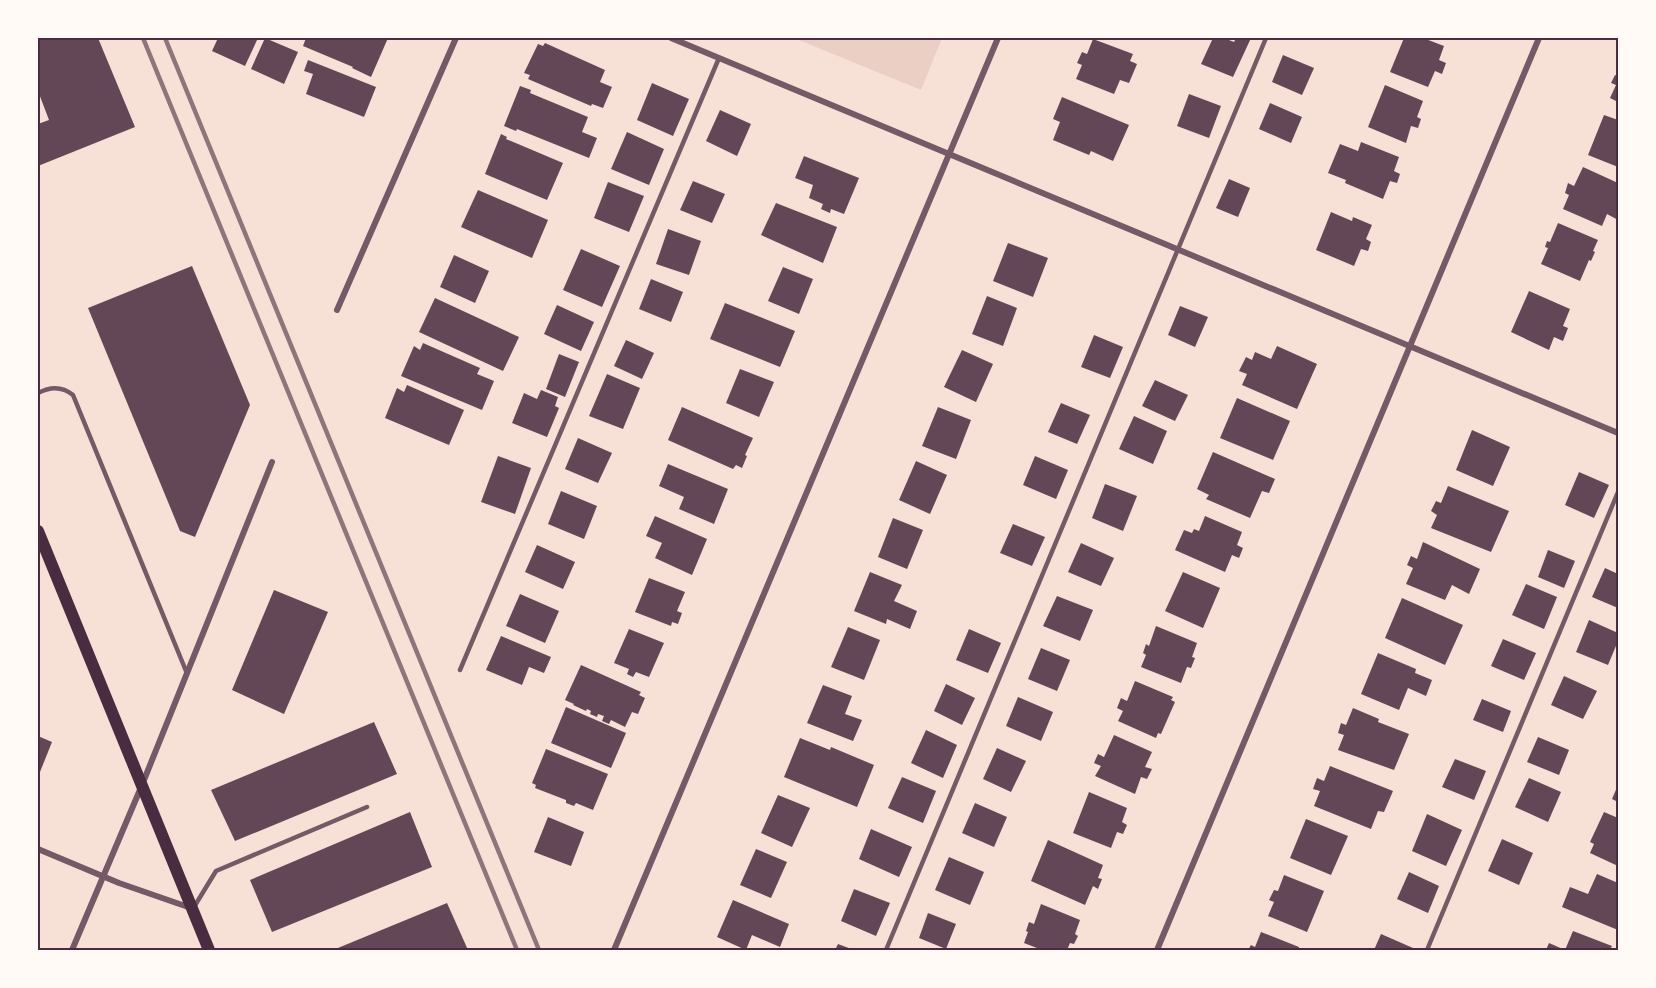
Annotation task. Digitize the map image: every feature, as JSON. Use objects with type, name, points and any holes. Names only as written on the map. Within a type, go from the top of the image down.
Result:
[{"type":"main road","points":[[38,531],[209,951]]},
{"type":"street","points":[[337,310],[456,38]]},
{"type":"street","points":[[671,38],[1618,433]]},
{"type":"street","points":[[614,951],[998,38]]},
{"type":"street","points":[[1157,951],[1539,38]]},
{"type":"street","points":[[72,951],[272,462]]},
{"type":"street","points":[[38,849],[192,909]]},
{"type":"lane","points":[[886,951],[1266,38]]},
{"type":"lane","points":[[459,670],[719,58]]},
{"type":"lane","points":[[38,393],[58,387],[66,389],[73,395],[186,670]]},
{"type":"lane","points":[[1427,951],[1618,492]]},
{"type":"lane","points":[[192,909],[216,871],[367,807]]},
{"type":"shaded area","points":[[794,38],[942,38],[921,90]]},
{"type":"building","points":[[38,38],[98,38],[135,127],[38,166],[38,124],[49,120],[38,91]]},
{"type":"building","points":[[218,38],[258,38],[245,66],[212,51]]},
{"type":"building","points":[[265,38],[298,52],[284,84],[251,69]]},
{"type":"building","points":[[306,38],[388,38],[371,77],[303,46]]},
{"type":"building","points":[[1213,38],[1224,38],[1234,42],[1236,38],[1251,38],[1233,77],[1201,64]]},
{"type":"building","points":[[1404,38],[1423,38],[1444,46],[1439,60],[1446,63],[1442,74],[1435,71],[1428,87],[1390,72]]},
{"type":"building","points":[[1093,39],[1133,54],[1130,61],[1137,64],[1129,83],[1120,80],[1114,94],[1076,79],[1082,65],[1077,63],[1082,52],[1087,54]]},
{"type":"building","points":[[545,43],[605,70],[600,82],[612,87],[603,108],[592,104],[591,106],[528,79],[530,75],[524,73],[538,44],[543,46]]},
{"type":"building","points":[[1283,55],[1314,68],[1302,95],[1272,82]]},
{"type":"building","points":[[308,60],[376,87],[364,117],[306,94],[313,74],[304,71]]},
{"type":"building","points":[[1615,75],[1618,76],[1618,102],[1610,98],[1616,85],[1611,83]]},
{"type":"building","points":[[652,83],[689,99],[673,136],[637,120]]},
{"type":"building","points":[[1385,85],[1423,101],[1417,117],[1421,119],[1418,128],[1411,126],[1406,143],[1368,127]]},
{"type":"building","points":[[520,86],[531,90],[530,93],[588,117],[582,132],[597,138],[589,158],[504,126]]},
{"type":"building","points":[[1189,94],[1221,106],[1209,138],[1177,126]]},
{"type":"building","points":[[1062,97],[1129,125],[1113,161],[1091,151],[1089,155],[1053,140],[1060,122],[1053,119]]},
{"type":"building","points":[[1270,103],[1302,117],[1291,143],[1259,129]]},
{"type":"building","points":[[720,110],[751,124],[737,156],[706,141]]},
{"type":"building","points":[[1604,115],[1618,120],[1618,167],[1588,155]]},
{"type":"building","points":[[627,132],[664,149],[649,185],[611,169]]},
{"type":"building","points":[[501,134],[507,137],[506,139],[563,163],[547,200],[485,174]]},
{"type":"building","points":[[1361,142],[1399,157],[1394,171],[1400,174],[1397,183],[1390,181],[1383,199],[1328,173],[1340,144],[1358,151]]},
{"type":"building","points":[[804,156],[859,178],[844,214],[831,209],[830,213],[821,209],[823,204],[809,198],[813,185],[795,178]]},
{"type":"building","points":[[1583,167],[1618,183],[1618,220],[1607,214],[1602,226],[1563,209],[1569,195],[1565,193],[1568,183],[1574,186]]},
{"type":"building","points":[[1229,179],[1250,188],[1238,217],[1216,208]]},
{"type":"building","points":[[693,181],[725,194],[712,223],[680,210]]},
{"type":"building","points":[[608,182],[644,196],[629,232],[594,218]]},
{"type":"building","points":[[478,190],[548,220],[532,258],[461,227]]},
{"type":"building","points":[[776,203],[837,227],[823,263],[761,235]]},
{"type":"building","points":[[1331,212],[1352,221],[1353,217],[1372,225],[1366,239],[1371,242],[1368,251],[1361,249],[1354,266],[1316,250]]},
{"type":"building","points":[[1558,223],[1598,240],[1593,251],[1595,252],[1580,281],[1541,264],[1548,248],[1545,247],[1547,241],[1550,242]]},
{"type":"building","points":[[668,229],[701,241],[689,275],[656,264]]},
{"type":"building","points":[[1008,243],[1048,258],[1033,297],[993,281]]},
{"type":"building","points":[[581,249],[620,266],[602,307],[563,290]]},
{"type":"building","points":[[454,255],[489,271],[475,303],[440,287]]},
{"type":"building","points":[[192,266],[250,405],[195,537],[180,531],[88,308]]},
{"type":"building","points":[[783,267],[813,279],[799,314],[768,301]]},
{"type":"building","points":[[651,279],[683,292],[671,322],[639,309]]},
{"type":"building","points":[[1529,291],[1570,309],[1563,326],[1568,328],[1563,341],[1554,337],[1549,350],[1511,332]]},
{"type":"building","points":[[987,296],[1017,308],[1003,346],[972,334]]},
{"type":"building","points":[[435,298],[519,337],[503,371],[419,332]]},
{"type":"building","points":[[725,303],[795,331],[780,367],[710,339]]},
{"type":"building","points":[[557,305],[594,322],[581,351],[544,334]]},
{"type":"building","points":[[1180,306],[1208,317],[1195,347],[1168,335]]},
{"type":"building","points":[[1094,335],[1123,347],[1110,378],[1081,367]]},
{"type":"building","points":[[626,340],[654,353],[642,379],[614,366]]},
{"type":"building","points":[[423,343],[480,368],[477,374],[494,381],[482,410],[401,376],[414,346],[420,350]]},
{"type":"building","points":[[1277,346],[1317,364],[1297,409],[1242,385],[1247,374],[1239,371],[1246,357],[1252,360],[1255,352],[1271,359]]},
{"type":"building","points":[[962,350],[993,364],[976,402],[944,387]]},
{"type":"building","points":[[559,354],[579,362],[565,397],[546,389]]},
{"type":"building","points":[[740,369],[774,382],[759,417],[726,403]]},
{"type":"building","points":[[607,374],[640,388],[623,429],[589,416]]},
{"type":"building","points":[[1155,380],[1188,395],[1175,421],[1142,406]]},
{"type":"building","points":[[407,385],[464,410],[449,445],[385,418],[397,388],[404,392]]},
{"type":"building","points":[[541,390],[558,397],[555,406],[559,408],[547,437],[512,423],[524,393],[537,399]]},
{"type":"building","points":[[1237,398],[1290,421],[1273,460],[1220,438]]},
{"type":"building","points":[[1061,403],[1090,415],[1077,444],[1048,432]]},
{"type":"building","points":[[682,407],[753,438],[742,468],[736,465],[733,469],[668,440]]},
{"type":"building","points":[[938,407],[971,420],[956,459],[922,446]]},
{"type":"building","points":[[1134,416],[1167,431],[1153,464],[1119,449]]},
{"type":"building","points":[[1472,430],[1510,447],[1493,486],[1456,470]]},
{"type":"building","points":[[578,438],[612,453],[598,483],[565,469]]},
{"type":"building","points":[[1213,452],[1275,479],[1269,493],[1262,491],[1250,518],[1206,499],[1209,495],[1197,489]]},
{"type":"building","points":[[498,456],[531,468],[515,514],[481,502]]},
{"type":"building","points":[[1035,456],[1068,470],[1056,499],[1023,485]]},
{"type":"building","points":[[916,461],[947,475],[930,514],[899,500]]},
{"type":"building","points":[[668,464],[728,489],[714,524],[679,509],[684,497],[659,486]]},
{"type":"building","points":[[1579,472],[1609,485],[1594,518],[1565,505]]},
{"type":"building","points":[[1105,484],[1137,496],[1123,531],[1092,518]]},
{"type":"building","points":[[1448,486],[1509,511],[1491,552],[1431,528],[1437,515],[1431,511],[1436,501],[1441,503]]},
{"type":"building","points":[[561,491],[597,506],[584,539],[548,524]]},
{"type":"building","points":[[655,516],[707,539],[692,575],[655,558],[662,543],[646,536]]},
{"type":"building","points":[[1205,516],[1242,532],[1237,545],[1243,548],[1239,558],[1232,555],[1225,572],[1175,550],[1184,530],[1192,533],[1194,529],[1199,531]]},
{"type":"building","points":[[893,518],[923,530],[907,569],[878,557]]},
{"type":"building","points":[[1013,524],[1045,537],[1032,566],[1000,553]]},
{"type":"building","points":[[1423,542],[1480,569],[1469,594],[1452,585],[1445,600],[1406,584],[1413,568],[1407,565],[1411,556],[1417,559]]},
{"type":"building","points":[[1081,543],[1114,558],[1101,586],[1068,572]]},
{"type":"building","points":[[537,545],[575,562],[563,589],[525,572]]},
{"type":"building","points":[[1548,550],[1575,561],[1564,588],[1538,577]]},
{"type":"building","points":[[1605,568],[1618,574],[1618,608],[1592,597]]},
{"type":"building","points":[[870,572],[902,585],[894,601],[917,611],[910,629],[887,619],[886,624],[854,611]]},
{"type":"building","points":[[1183,572],[1220,588],[1203,628],[1165,611]]},
{"type":"building","points":[[649,578],[685,592],[677,611],[682,613],[678,624],[672,622],[671,626],[635,612]]},
{"type":"building","points":[[1526,584],[1557,597],[1544,629],[1512,615]]},
{"type":"building","points":[[274,590],[328,612],[284,714],[232,690]]},
{"type":"building","points":[[520,594],[559,611],[545,643],[506,626]]},
{"type":"building","points":[[1057,596],[1093,610],[1080,641],[1043,626]]},
{"type":"building","points":[[1402,598],[1463,625],[1445,665],[1385,638]]},
{"type":"building","points":[[1589,620],[1618,633],[1618,641],[1608,665],[1576,652]]},
{"type":"building","points":[[1156,626],[1197,643],[1191,668],[1187,667],[1181,683],[1141,667],[1146,655],[1143,653],[1146,644],[1149,646]]},
{"type":"building","points":[[848,627],[880,640],[864,680],[831,667]]},
{"type":"building","points":[[629,629],[664,643],[649,677],[636,672],[633,677],[627,674],[629,669],[614,663]]},
{"type":"building","points":[[969,629],[1001,643],[988,673],[956,660]]},
{"type":"building","points":[[501,636],[551,657],[544,673],[529,667],[522,685],[486,670]]},
{"type":"building","points":[[1503,639],[1536,653],[1524,680],[1491,666]]},
{"type":"building","points":[[1041,648],[1070,660],[1057,691],[1028,679]]},
{"type":"building","points":[[1378,653],[1416,669],[1415,673],[1432,680],[1426,696],[1408,688],[1399,710],[1361,694]]},
{"type":"building","points":[[581,665],[641,692],[639,695],[645,698],[638,714],[632,712],[625,727],[611,720],[609,724],[602,721],[604,716],[598,714],[597,717],[590,714],[591,711],[587,709],[586,711],[565,700]]},
{"type":"building","points":[[1564,676],[1597,691],[1583,719],[1551,705]]},
{"type":"building","points":[[1135,681],[1173,697],[1171,700],[1175,702],[1161,734],[1158,733],[1156,738],[1118,721],[1123,711],[1117,708],[1121,698],[1127,701]]},
{"type":"building","points":[[946,684],[975,698],[962,725],[934,711]]},
{"type":"building","points":[[823,685],[852,696],[845,714],[862,720],[853,741],[807,723]]},
{"type":"building","points":[[1018,697],[1053,712],[1041,741],[1006,726]]},
{"type":"building","points":[[1482,699],[1511,711],[1503,732],[1473,720]]},
{"type":"building","points":[[566,707],[626,733],[611,768],[551,743]]},
{"type":"building","points":[[1353,708],[1379,719],[1378,722],[1409,734],[1394,770],[1338,750],[1344,735],[1338,733],[1341,723],[1346,725]]},
{"type":"building","points":[[374,722],[397,774],[235,841],[211,790]]},
{"type":"building","points":[[926,730],[957,745],[943,778],[911,763]]},
{"type":"building","points":[[1114,735],[1152,752],[1145,767],[1152,769],[1147,779],[1141,777],[1135,794],[1095,776],[1101,766],[1094,763],[1098,754],[1104,757]]},
{"type":"building","points":[[38,736],[52,742],[38,777]]},
{"type":"building","points":[[1538,737],[1569,750],[1559,775],[1527,762]]},
{"type":"building","points":[[800,738],[830,750],[831,747],[874,765],[857,807],[784,777]]},
{"type":"building","points":[[997,748],[1026,761],[1011,792],[983,779]]},
{"type":"building","points":[[546,749],[608,774],[593,810],[576,803],[574,806],[566,803],[566,800],[535,788],[536,785],[532,783]]},
{"type":"building","points":[[1455,759],[1486,771],[1474,800],[1442,787]]},
{"type":"building","points":[[1330,766],[1393,791],[1384,812],[1378,811],[1371,829],[1314,806],[1320,791],[1313,789],[1317,778],[1324,781]]},
{"type":"building","points":[[902,777],[936,791],[923,823],[888,808]]},
{"type":"building","points":[[1529,778],[1561,792],[1548,822],[1515,807]]},
{"type":"building","points":[[1618,785],[1618,802],[1612,799]]},
{"type":"building","points":[[1089,792],[1127,808],[1122,822],[1127,825],[1123,834],[1117,832],[1111,848],[1073,833]]},
{"type":"building","points":[[778,795],[810,808],[792,847],[761,833]]},
{"type":"building","points":[[975,803],[1007,817],[994,847],[962,833]]},
{"type":"building","points":[[410,812],[432,867],[272,932],[250,880]]},
{"type":"building","points":[[1604,812],[1618,818],[1618,866],[1590,853],[1594,844],[1590,842]]},
{"type":"building","points":[[1427,814],[1462,830],[1446,866],[1412,851]]},
{"type":"building","points":[[548,817],[584,832],[571,866],[534,852]]},
{"type":"building","points":[[1306,819],[1348,836],[1331,875],[1290,858]]},
{"type":"building","points":[[871,829],[912,847],[899,877],[859,859]]},
{"type":"building","points":[[1502,839],[1533,853],[1519,885],[1488,871]]},
{"type":"building","points":[[1048,840],[1103,865],[1098,878],[1102,879],[1098,889],[1093,886],[1085,905],[1031,881]]},
{"type":"building","points":[[756,849],[787,862],[771,898],[740,885]]},
{"type":"building","points":[[949,857],[984,872],[970,905],[935,890]]},
{"type":"building","points":[[1409,872],[1439,886],[1428,913],[1397,899]]},
{"type":"building","points":[[1597,874],[1618,883],[1618,930],[1562,907],[1570,887],[1588,894]]},
{"type":"building","points":[[1284,875],[1324,891],[1307,932],[1268,916],[1274,902],[1269,900],[1274,890],[1278,891]]},
{"type":"building","points":[[854,889],[890,903],[876,936],[841,921]]},
{"type":"building","points":[[733,900],[789,924],[780,947],[752,935],[746,950],[717,937]]},
{"type":"building","points":[[447,903],[468,950],[333,950]]},
{"type":"building","points":[[1041,904],[1080,920],[1075,934],[1078,936],[1074,944],[1070,943],[1067,950],[1042,950],[1024,943],[1029,922],[1034,924]]},
{"type":"building","points":[[928,913],[956,924],[946,949],[919,938]]},
{"type":"building","points":[[1573,931],[1612,946],[1610,950],[1565,950]]},
{"type":"building","points":[[1261,932],[1299,947],[1299,950],[1248,950],[1251,945],[1255,947]]},
{"type":"building","points":[[1381,934],[1413,948],[1412,950],[1374,950]]},
{"type":"building","points":[[1549,943],[1565,950],[1546,950]]},
{"type":"building","points":[[838,944],[854,950],[835,950]]},
{"type":"railway","points":[[143,38],[517,950]]},
{"type":"railway","points":[[165,38],[539,950]]}]
